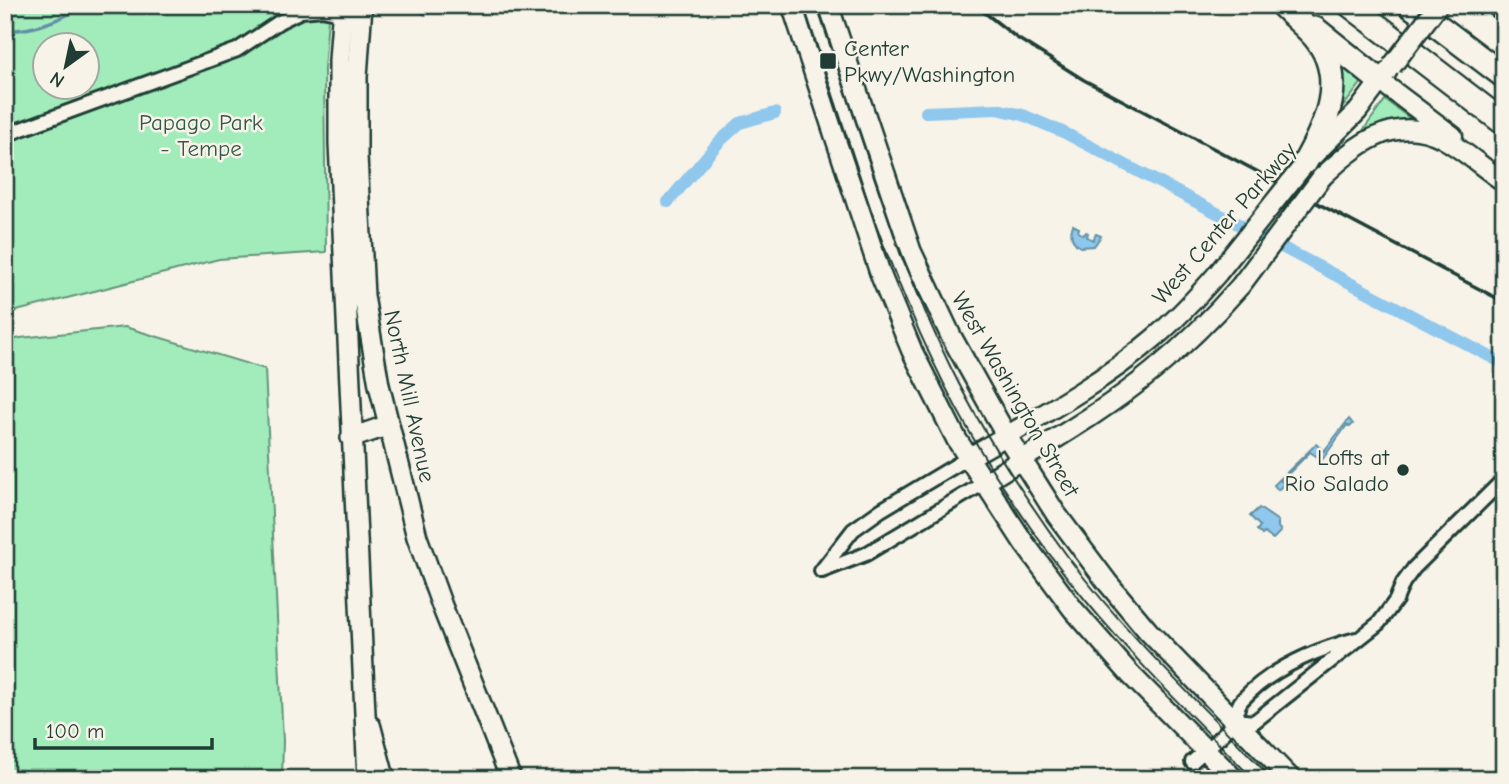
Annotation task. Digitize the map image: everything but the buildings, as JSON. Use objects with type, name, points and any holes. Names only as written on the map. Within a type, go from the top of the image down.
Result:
[{"type":"highway","points":[[1350,5],[1504,123]]},
{"type":"highway","points":[[1410,5],[1504,76]]},
{"type":"highway","points":[[1499,5],[1504,9]]},
{"type":"highway","points":[[1282,6],[1386,74]]},
{"type":"highway","points":[[1282,6],[1314,37],[1324,52],[1331,74],[1332,97],[1313,172]]},
{"type":"main road","points":[[792,5],[881,276],[927,382],[968,458],[1024,543],[1073,609],[1198,756],[1234,779]]},
{"type":"main road","name":"West Washington Street","points":[[828,5],[911,251],[951,336],[1006,435],[1056,514],[1107,582],[1149,631],[1291,779]]},
{"type":"main road","name":"North Mill Avenue","points":[[352,10],[364,296],[379,384],[417,537],[511,779]]},
{"type":"main road","name":"North Mill Avenue","points":[[352,10],[338,100],[368,779]]},
{"type":"main road","points":[[351,438],[389,425]]},
{"type":"street","name":"West Center Parkway","points":[[1313,172],[1182,313],[1142,348],[1093,382],[881,510],[853,530],[821,571],[866,554],[1098,412],[1191,338],[1241,285],[1313,172],[1438,5]]},
{"type":"street","points":[[5,135],[237,50],[279,22],[301,12],[322,9],[352,10]]},
{"type":"street","points":[[1386,74],[1504,179]]},
{"type":"street","points":[[1313,172],[1364,141],[1383,134],[1412,131],[1441,138],[1504,179]]},
{"type":"street","points":[[1235,720],[1254,722],[1383,618],[1423,558],[1504,479]]},
{"type":"street","points":[[1198,756],[1235,720],[1239,703],[1273,676],[1300,659],[1360,638]]},
{"type":"street","points":[[364,699],[385,779]]},
{"type":"green space","name":"Papago Park - Tempe","points":[[5,5],[329,5],[324,69],[326,252],[219,259],[5,314]]},
{"type":"green space","points":[[1336,60],[1362,82],[1336,116]]},
{"type":"green space","points":[[1385,100],[1415,122],[1359,136]]},
{"type":"green space","points":[[125,327],[265,369],[283,741],[282,779],[5,779],[5,342],[20,338]]},
{"type":"water","points":[[1073,225],[1079,228],[1078,232],[1084,235],[1088,233],[1087,237],[1093,240],[1096,234],[1101,236],[1094,246],[1080,247],[1072,238]]},
{"type":"water","points":[[1349,419],[1353,424],[1350,427],[1347,425],[1322,460],[1310,452],[1281,481],[1284,484],[1278,490],[1274,485],[1316,444],[1324,451]]},
{"type":"water","points":[[1259,508],[1278,521],[1281,531],[1273,539],[1257,530],[1260,526],[1250,516]]},
{"type":"waterway","points":[[5,30],[38,26],[89,5]]},
{"type":"waterway","points":[[412,5],[425,14]]},
{"type":"waterway","points":[[926,112],[997,109],[1023,115],[1065,133],[1504,364]]},
{"type":"waterway","points":[[668,202],[719,142],[740,123],[775,113]]},
{"type":"tram line","points":[[803,5],[859,177],[902,292],[926,348],[982,453],[1031,529],[1105,624],[1253,779]]},
{"type":"tram line","points":[[818,5],[878,189],[912,280],[951,368],[992,442],[1038,515],[1094,590],[1143,646],[1272,779]]},
{"type":"railway","points":[[975,5],[1017,38],[1084,80],[1504,302]]},
{"type":"place","name":"Center Pkwy/Washington","points":[[828,61]]},
{"type":"place","name":"Lofts at Rio Salado","points":[[1403,470]]}]
